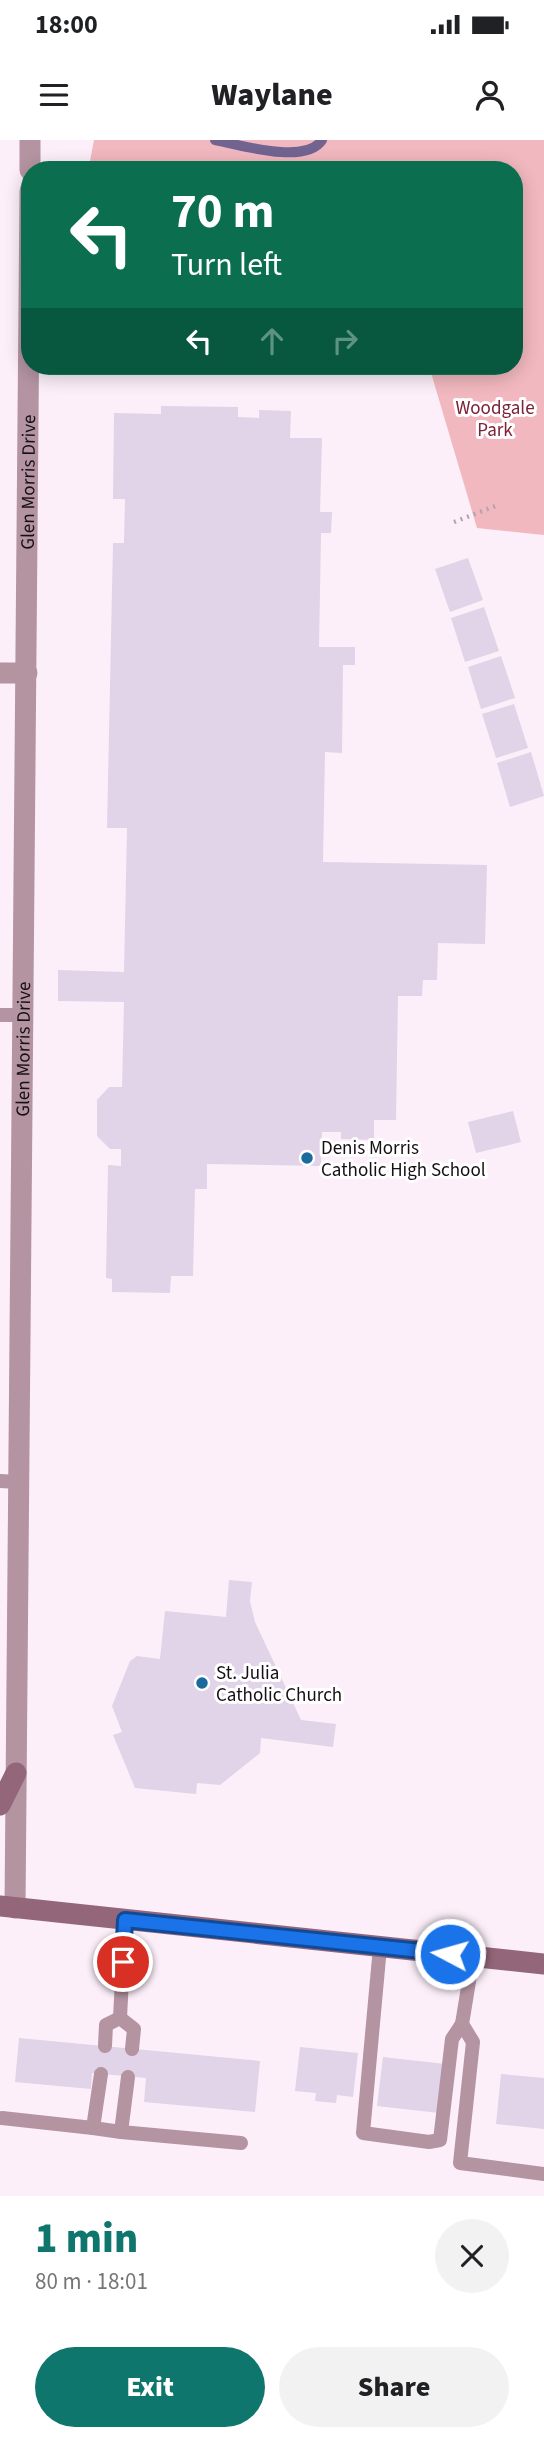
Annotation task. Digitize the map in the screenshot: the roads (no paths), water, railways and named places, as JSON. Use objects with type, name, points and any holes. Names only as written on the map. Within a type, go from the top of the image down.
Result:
[{"type":"main road","points":[[0,1805],[16,1773]]},
{"type":"main road","points":[[7,1907],[544,1964]]},
{"type":"street","points":[[30,140],[30,161]]},
{"type":"street","name":"Glen Morris Drive","points":[[7,1907],[16,1773],[9,1481],[11,1015],[27,673],[29,375]]},
{"type":"street","points":[[0,673],[27,673]]},
{"type":"lane","points":[[120,2018],[125,1920]]},
{"type":"lane","points":[[380,1947],[363,2133],[429,2142],[440,2140],[452,2039],[462,2024],[473,1957]]},
{"type":"lane","points":[[105,2046],[106,2025],[120,2018]]},
{"type":"lane","points":[[120,2018],[134,2029],[132,2049]]},
{"type":"lane","points":[[462,2024],[473,2042],[460,2164],[544,2174]]},
{"type":"lane","points":[[93,2128],[102,2074]]},
{"type":"lane","points":[[121,2132],[128,2077]]},
{"type":"lane","points":[[2,2118],[241,2143]]},
{"type":"waterway","points":[[215,140],[256,149],[288,152],[314,147],[322,140]]},
{"type":"place","name":"Denis Morris Catholic High School","points":[[307,1158]]},
{"type":"place","name":"St. Julia Catholic Church","points":[[202,1683]]},
{"type":"park label","name":"Woodgale Park","points":[[495,418]]}]
